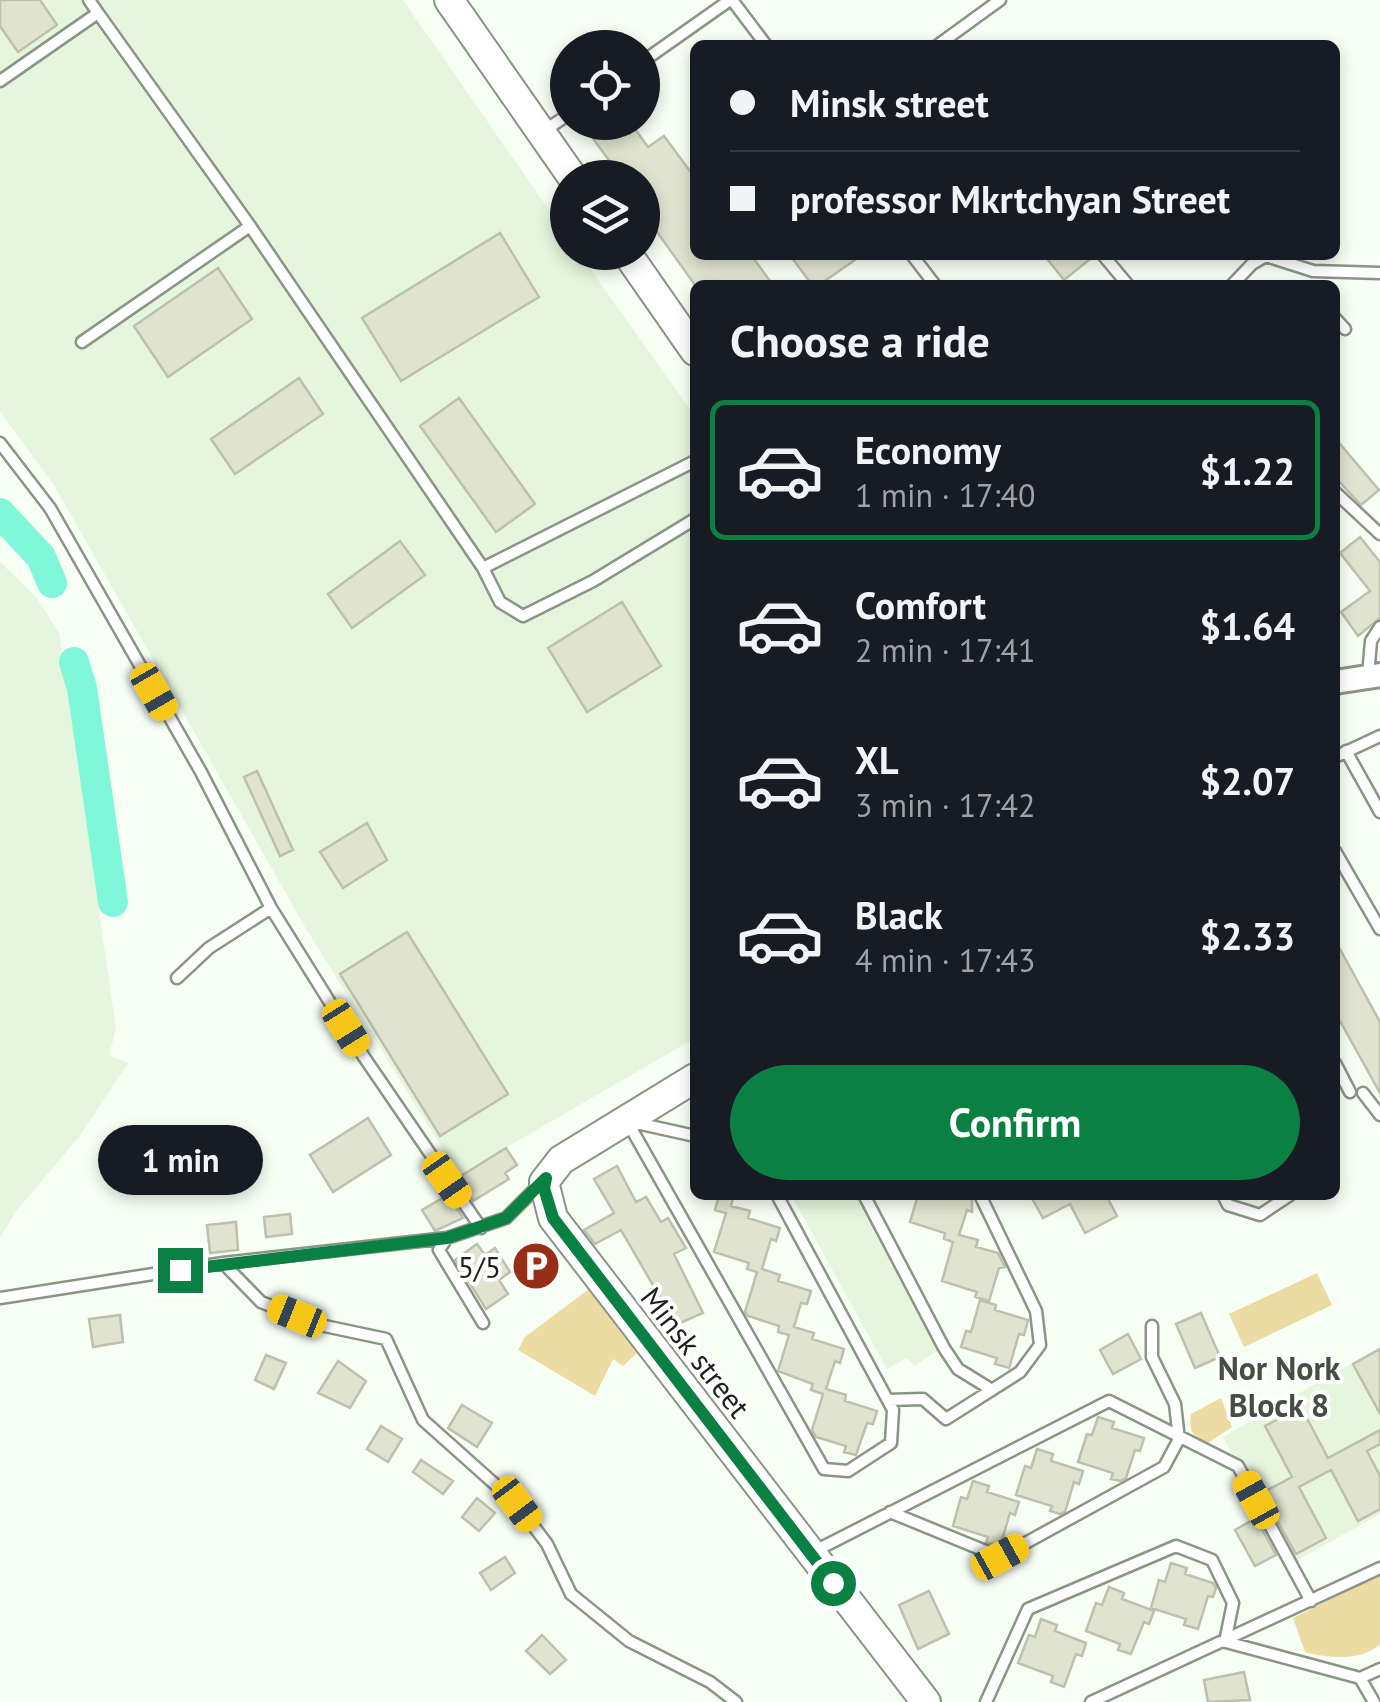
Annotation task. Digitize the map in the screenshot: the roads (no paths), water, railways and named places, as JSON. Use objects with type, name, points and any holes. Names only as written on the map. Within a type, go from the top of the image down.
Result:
[{"type":"main road","points":[[448,0],[561,160]]},
{"type":"main road","points":[[639,270],[690,343]]},
{"type":"main road","points":[[546,1178],[562,1160],[690,1081]]},
{"type":"main road","name":"Minsk street","points":[[546,1178],[544,1188],[553,1218],[926,1702]]},
{"type":"street","points":[[1340,681],[1374,676]]},
{"type":"lane","points":[[89,0],[250,226],[483,568],[500,602],[523,616],[592,582],[690,521]]},
{"type":"lane","points":[[660,49],[731,0],[762,40]]},
{"type":"lane","points":[[945,40],[1000,0]]},
{"type":"lane","points":[[0,81],[98,13]]},
{"type":"lane","points":[[542,133],[550,127]]},
{"type":"lane","points":[[82,342],[250,226]]},
{"type":"lane","points":[[916,260],[931,280]]},
{"type":"lane","points":[[1107,260],[1124,280]]},
{"type":"lane","points":[[1237,280],[1258,260]]},
{"type":"lane","points":[[1288,260],[1313,271],[1380,273]]},
{"type":"lane","points":[[1340,324],[1344,329]]},
{"type":"lane","points":[[0,443],[50,508],[202,772],[271,908],[364,1057],[482,1228]]},
{"type":"lane","points":[[483,568],[690,464]]},
{"type":"lane","points":[[1340,497],[1380,534]]},
{"type":"lane","points":[[1374,676],[1375,641],[1380,627]]},
{"type":"lane","points":[[1380,736],[1341,754],[1380,812]]},
{"type":"lane","points":[[1340,860],[1380,929]]},
{"type":"lane","points":[[177,978],[209,948],[271,908]]},
{"type":"lane","points":[[1340,1070],[1380,1115]]},
{"type":"lane","points":[[626,1120],[690,1135]]},
{"type":"lane","points":[[626,1120],[824,1469],[848,1471],[891,1443],[893,1410],[781,1200]]},
{"type":"lane","points":[[0,1298],[223,1264],[447,1238],[506,1218],[546,1178]]},
{"type":"lane","points":[[867,1200],[944,1348],[958,1369],[992,1390]]},
{"type":"lane","points":[[888,1400],[923,1399],[946,1418],[1020,1372],[1040,1345],[1036,1312],[982,1200]]},
{"type":"lane","points":[[1226,1200],[1228,1205],[1260,1215],[1282,1200]]},
{"type":"lane","points":[[447,1238],[439,1250],[483,1323]]},
{"type":"lane","points":[[223,1264],[261,1302],[320,1326],[386,1339],[423,1420],[517,1504],[547,1544],[571,1594],[630,1640],[710,1682],[736,1702]]},
{"type":"lane","points":[[890,1512],[1000,1557],[1164,1467],[1180,1439],[1175,1404],[1152,1357],[1152,1326]]},
{"type":"lane","points":[[810,1553],[1109,1401],[1238,1466],[1311,1601]]},
{"type":"lane","points":[[986,1702],[1028,1609],[1176,1546],[1212,1560],[1233,1603],[1225,1642]]},
{"type":"lane","points":[[1090,1702],[1380,1568]]},
{"type":"lane","points":[[1225,1642],[1360,1678],[1380,1668]]},
{"type":"lane","points":[[1360,1678],[1374,1702]]},
{"type":"waterway","points":[[0,513],[41,557],[52,583]]},
{"type":"waterway","points":[[74,662],[82,688],[113,902]]},
{"type":"place","name":"5/5","points":[[536,1266]]},
{"type":"district","name":"Nor Nork Block 8","points":[[1279,1386]]}]
